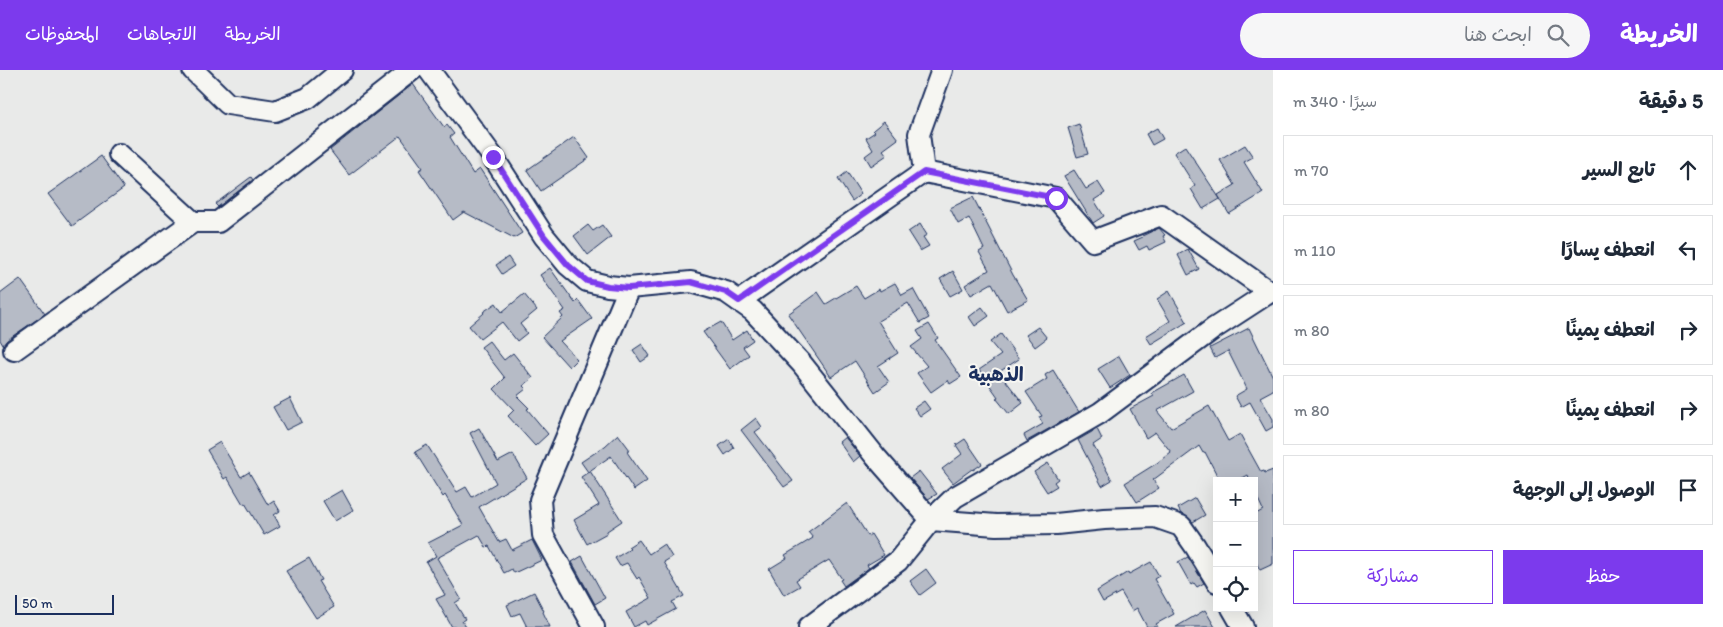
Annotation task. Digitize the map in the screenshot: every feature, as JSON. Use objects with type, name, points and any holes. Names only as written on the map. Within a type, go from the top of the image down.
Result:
[{"type":"street","points":[[193,70],[228,104],[275,111],[308,98],[342,70]]},
{"type":"street","points":[[14,350],[193,222],[218,222],[412,70]]},
{"type":"street","points":[[429,70],[493,157],[544,236],[568,265],[587,281],[608,286],[629,288],[691,282],[726,292],[739,301],[753,311],[802,364],[875,456],[931,520],[996,525],[1056,524],[1155,516],[1181,526],[1213,575]]},
{"type":"street","points":[[924,172],[919,134],[941,73]]},
{"type":"street","points":[[119,154],[193,222]]},
{"type":"street","points":[[739,301],[924,172],[1056,198],[1093,240],[1161,215],[1271,291],[1213,329],[1100,412],[955,497],[931,520],[898,561],[809,627]]},
{"type":"street","points":[[594,627],[542,534],[540,500],[629,288]]},
{"type":"street","points":[[1234,612],[1243,627]]},
{"type":"building","points":[[413,84],[444,127],[447,125],[454,134],[450,137],[473,174],[480,169],[522,233],[514,238],[464,212],[453,220],[419,170],[423,168],[400,136],[349,175],[330,150]]},
{"type":"building","points":[[884,121],[898,139],[883,150],[887,155],[871,166],[865,156],[873,150],[866,138],[875,132],[873,130]]},
{"type":"building","points":[[1079,124],[1088,154],[1077,157],[1068,128]]},
{"type":"building","points":[[1157,128],[1163,139],[1152,145],[1146,134]]},
{"type":"building","points":[[574,137],[589,158],[541,191],[527,170]]},
{"type":"building","points":[[1245,145],[1253,157],[1244,162],[1263,193],[1229,214],[1218,195],[1235,185],[1220,160]]},
{"type":"building","points":[[1185,146],[1220,199],[1203,209],[1191,189],[1195,186],[1174,153]]},
{"type":"building","points":[[101,156],[124,188],[72,226],[48,194]]},
{"type":"building","points":[[1074,170],[1086,189],[1098,182],[1105,193],[1094,200],[1104,216],[1093,223],[1064,176]]},
{"type":"building","points":[[847,172],[861,194],[852,201],[838,179]]},
{"type":"building","points":[[251,177],[253,180],[218,207],[215,204]]},
{"type":"building","points":[[973,197],[1028,300],[1007,311],[992,283],[971,295],[965,285],[989,270],[979,252],[984,249],[969,218],[958,224],[950,208]]},
{"type":"building","points":[[920,224],[927,235],[923,237],[929,246],[920,251],[908,232]]},
{"type":"building","points":[[588,225],[593,231],[602,225],[611,237],[588,255],[574,236]]},
{"type":"building","points":[[1159,228],[1165,235],[1163,236],[1166,242],[1149,250],[1147,246],[1139,250],[1134,241]]},
{"type":"building","points":[[1188,249],[1199,269],[1188,275],[1178,255]]},
{"type":"building","points":[[508,257],[514,266],[502,274],[496,265]]},
{"type":"building","points":[[550,268],[575,303],[578,300],[592,319],[560,341],[577,359],[569,367],[542,337],[563,317],[560,313],[565,310],[540,275]]},
{"type":"building","points":[[953,271],[963,289],[950,296],[940,279]]},
{"type":"building","points":[[20,279],[45,314],[7,340],[3,345],[0,340],[0,294]]},
{"type":"building","points":[[895,283],[902,295],[913,289],[929,318],[920,323],[908,303],[878,321],[898,353],[878,366],[889,382],[875,392],[855,361],[831,377],[788,314],[818,292],[826,304],[856,286],[864,298],[879,289],[880,291]]},
{"type":"building","points":[[1169,291],[1187,322],[1151,344],[1146,336],[1170,321],[1157,299]]},
{"type":"building","points":[[524,294],[537,310],[520,324],[527,333],[517,341],[502,322],[480,339],[469,326],[483,312],[496,303],[502,312]]},
{"type":"building","points":[[982,307],[989,316],[975,326],[969,317]]},
{"type":"building","points":[[721,322],[732,340],[747,330],[753,340],[743,347],[749,355],[730,369],[703,332]]},
{"type":"building","points":[[929,324],[938,338],[935,340],[961,377],[950,384],[948,380],[931,392],[917,373],[927,366],[911,347],[922,339],[917,331]]},
{"type":"building","points":[[1038,327],[1047,338],[1035,347],[1026,335]]},
{"type":"building","points":[[1249,328],[1273,377],[1273,390],[1260,397],[1273,419],[1273,427],[1266,431],[1250,402],[1241,407],[1235,396],[1247,389],[1228,351],[1215,358],[1210,348]]},
{"type":"building","points":[[1001,334],[1019,359],[999,372],[1023,403],[1009,414],[996,398],[998,397],[979,370],[1001,355],[990,342]]},
{"type":"building","points":[[489,341],[504,360],[513,353],[533,378],[523,386],[526,389],[517,396],[529,408],[527,409],[548,434],[535,446],[508,416],[514,410],[494,389],[505,378],[481,347]]},
{"type":"building","points":[[642,344],[650,356],[641,362],[633,350]]},
{"type":"building","points":[[1119,356],[1130,375],[1110,388],[1098,369]]},
{"type":"building","points":[[1053,370],[1079,412],[1027,441],[1024,435],[1043,424],[1039,417],[1042,416],[1026,392],[1047,379],[1045,375]]},
{"type":"building","points":[[1184,375],[1193,391],[1157,411],[1171,428],[1209,406],[1228,441],[1240,434],[1261,472],[1264,471],[1265,473],[1273,470],[1273,564],[1260,570],[1258,566],[1258,513],[1263,510],[1258,499],[1258,477],[1249,477],[1248,475],[1244,477],[1218,477],[1205,452],[1203,453],[1199,446],[1153,480],[1159,488],[1137,502],[1125,483],[1171,452],[1155,432],[1146,438],[1130,409],[1154,396],[1152,393]]},
{"type":"building","points":[[290,398],[302,422],[286,430],[273,407]]},
{"type":"building","points":[[924,401],[930,409],[920,416],[914,408]]},
{"type":"building","points":[[756,418],[762,427],[755,432],[793,481],[784,487],[741,430]]},
{"type":"building","points":[[479,428],[498,462],[513,454],[527,478],[479,507],[499,542],[506,539],[512,550],[532,540],[542,560],[514,573],[512,569],[504,573],[489,546],[486,547],[479,535],[437,558],[461,599],[455,603],[465,619],[462,621],[466,627],[452,627],[436,599],[445,595],[426,562],[436,556],[428,543],[463,525],[415,452],[427,445],[457,492],[466,487],[472,497],[496,483],[470,433]]},
{"type":"building","points":[[1097,429],[1102,439],[1093,445],[1112,480],[1102,486],[1078,440]]},
{"type":"building","points":[[618,434],[630,450],[627,452],[647,481],[634,490],[611,456],[588,472],[581,462],[605,446]]},
{"type":"building","points":[[845,437],[860,456],[853,462],[839,442]]},
{"type":"building","points":[[729,439],[734,448],[725,455],[719,446]]},
{"type":"building","points":[[965,439],[982,464],[953,483],[942,469],[962,454],[956,445]]},
{"type":"building","points":[[220,442],[241,477],[249,472],[268,505],[274,501],[280,511],[274,515],[280,526],[264,535],[227,477],[224,479],[207,450]]},
{"type":"building","points":[[1048,463],[1058,479],[1054,482],[1057,486],[1047,492],[1034,472]]},
{"type":"building","points":[[590,471],[622,521],[607,531],[607,533],[587,544],[574,520],[599,505],[581,477]]},
{"type":"building","points":[[919,471],[937,494],[928,499],[910,478]]},
{"type":"building","points":[[342,490],[353,510],[335,521],[323,501]]},
{"type":"building","points":[[1195,498],[1205,515],[1193,522],[1181,514],[1178,508]]},
{"type":"building","points":[[847,503],[868,536],[871,534],[884,555],[867,565],[869,568],[844,586],[840,580],[842,579],[829,560],[796,580],[800,586],[784,595],[769,569],[787,558],[785,555],[813,538],[808,532]]},
{"type":"building","points":[[639,540],[649,554],[664,544],[672,557],[664,562],[684,596],[672,602],[676,609],[647,625],[645,621],[634,627],[626,612],[651,598],[639,577],[637,579],[627,563],[620,566],[615,558],[630,549],[628,547]]},
{"type":"building","points":[[582,556],[605,598],[595,604],[572,562]]},
{"type":"building","points":[[1188,557],[1204,583],[1197,587],[1194,583],[1191,585],[1178,562]]},
{"type":"building","points":[[309,558],[321,580],[318,581],[334,607],[316,618],[286,571]]},
{"type":"building","points":[[1151,562],[1159,576],[1154,579],[1174,614],[1156,624],[1158,627],[1147,627],[1137,608],[1132,611],[1121,592],[1103,602],[1097,591],[1128,572],[1129,574]]},
{"type":"building","points":[[926,569],[936,583],[920,595],[910,581]]},
{"type":"building","points":[[534,592],[550,627],[527,627],[520,613],[512,616],[507,605]]},
{"type":"building","points":[[1205,610],[1215,627],[1176,627]]},
{"type":"district","name":"الذهبية","points":[[996,374]]},
{"type":"route","points":[[493,157],[544,236],[568,265],[587,281],[629,288],[691,282],[726,292],[739,301],[924,172],[1056,198]]}]
